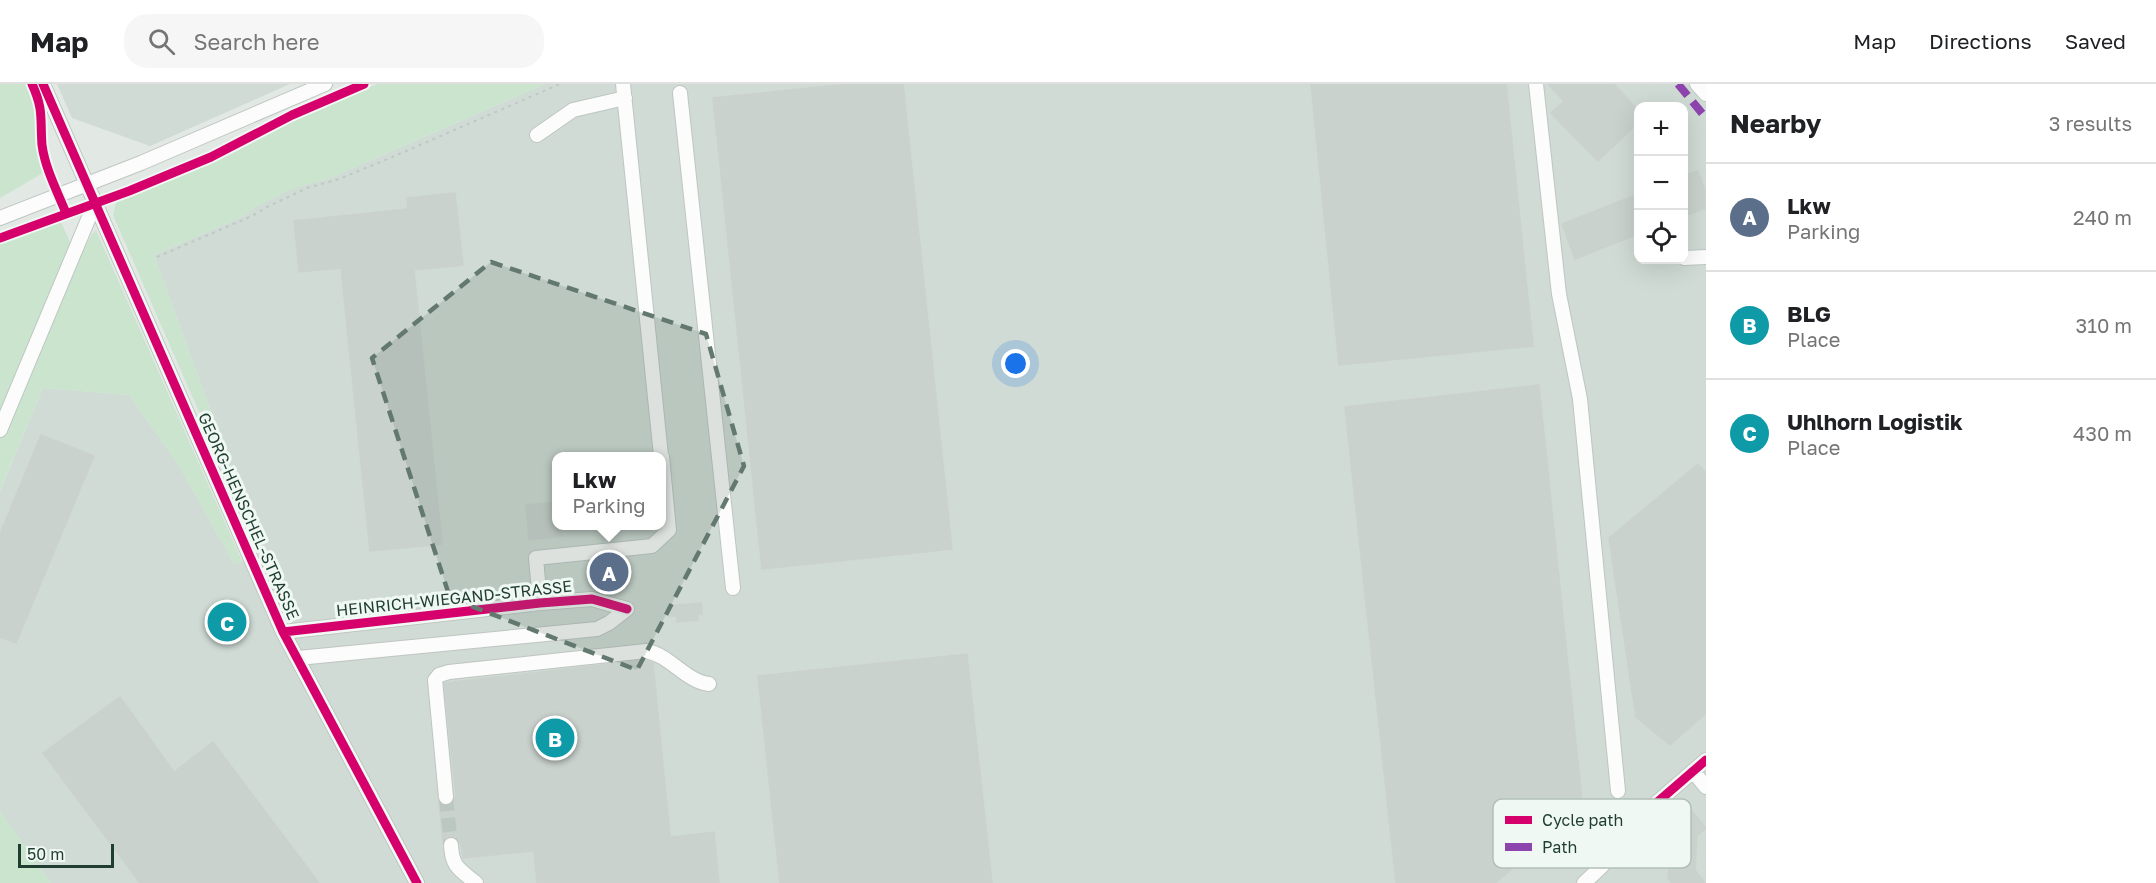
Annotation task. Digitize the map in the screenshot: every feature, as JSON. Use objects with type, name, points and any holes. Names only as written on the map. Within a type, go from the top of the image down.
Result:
[{"type":"street","name":"GEORG-HENSCHEL-STRASSE","points":[[44,84],[284,632],[417,883]]},
{"type":"street","points":[[0,218],[253,117],[325,84]]},
{"type":"street","points":[[1536,84],[1558,294],[1580,399],[1618,791]]},
{"type":"street","points":[[1697,84],[1706,94]]},
{"type":"street","points":[[537,135],[573,110],[624,91],[661,452]]},
{"type":"street","points":[[680,93],[733,588]]},
{"type":"street","points":[[0,430],[95,202]]},
{"type":"street","points":[[1688,258],[1706,257]]},
{"type":"street","points":[[540,603],[536,558],[652,546],[669,530],[666,499]]},
{"type":"street","name":"HEINRICH-WIEGAND-STRASSE","points":[[284,632],[592,599],[627,609],[597,629],[298,658]]},
{"type":"street","points":[[446,797],[435,680],[439,675],[449,672],[646,651],[656,653],[700,683],[709,684]]},
{"type":"street","points":[[1661,799],[1706,760]]},
{"type":"street","points":[[1693,771],[1706,787]]},
{"type":"street","points":[[451,845],[452,860],[455,866],[476,883]]},
{"type":"street","points":[[1584,883],[1600,868]]},
{"type":"path","points":[[157,257],[252,216],[307,188],[339,179],[561,84]]},
{"type":"highlighted area","points":[[491,262],[706,334],[744,466],[637,670],[450,598],[372,358]]},
{"type":"shaded area","points":[[57,84],[290,84],[150,146],[72,118]]},
{"type":"shaded area","points":[[545,84],[1706,84],[1706,883],[51,883],[0,811],[0,491],[43,388],[129,395],[178,464],[234,564],[263,554],[154,255],[244,216],[257,206],[291,189],[328,179]]},
{"type":"green space","points":[[0,84],[28,84],[37,118],[43,173],[0,198]]},
{"type":"green space","points":[[377,84],[545,84],[328,179],[284,193],[244,216],[154,255],[263,554],[261,554],[113,215],[116,203],[128,195]]},
{"type":"green space","points":[[60,220],[70,242],[83,249],[96,230],[242,561],[234,564],[178,464],[129,395],[43,388],[0,490],[0,242]]},
{"type":"green space","points":[[0,811],[51,883],[0,883]]},
{"type":"building","points":[[848,84],[903,84],[952,549],[762,569],[713,98]]},
{"type":"building","points":[[1311,84],[1506,84],[1533,346],[1339,365]]},
{"type":"building","points":[[1548,84],[1614,84],[1634,106],[1634,127],[1598,161],[1551,113],[1564,101]]},
{"type":"building","points":[[1698,171],[1706,192],[1706,208],[1688,215],[1688,210],[1688,174]]},
{"type":"building","points":[[455,193],[463,265],[414,270],[442,544],[370,551],[341,268],[299,272],[294,221],[408,209],[407,198]]},
{"type":"building","points":[[1634,196],[1634,236],[1575,259],[1562,224]]},
{"type":"building","points":[[1539,385],[1582,799],[1493,799],[1493,868],[1513,868],[1495,883],[1396,883],[1345,407]]},
{"type":"building","points":[[41,435],[94,456],[16,643],[0,637],[0,534]]},
{"type":"building","points":[[1698,464],[1706,473],[1706,713],[1670,745],[1636,717],[1609,538]]},
{"type":"building","points":[[552,502],[552,530],[561,530],[562,536],[529,540],[526,505]]},
{"type":"building","points":[[701,603],[702,614],[698,614],[698,620],[677,622],[677,616],[669,616],[668,606]]},
{"type":"building","points":[[240,604],[249,623],[215,639],[206,620]]},
{"type":"building","points":[[967,654],[992,883],[780,883],[758,676]]},
{"type":"building","points":[[645,660],[653,663],[670,837],[714,832],[719,883],[537,883],[534,851],[463,858],[461,844],[455,837],[446,837],[443,842],[439,802],[447,806],[452,804],[456,796],[444,683]]},
{"type":"building","points":[[120,697],[174,772],[213,742],[319,883],[140,883],[43,753]]},
{"type":"building","points":[[1691,810],[1706,828],[1697,836],[1695,870],[1705,883],[1672,883],[1668,878],[1669,868],[1691,868]]},
{"type":"tunnel","points":[[446,797],[451,845]]},
{"type":"marked path","points":[[1678,84],[1706,118]]},
{"type":"cycle path","points":[[32,84],[40,108],[42,145],[46,162],[66,213]]},
{"type":"cycle path","points":[[43,84],[283,632],[417,883]]},
{"type":"cycle path","points":[[0,238],[129,191],[211,157],[292,115],[364,84]]},
{"type":"cycle path","points":[[283,632],[592,599],[627,609]]},
{"type":"cycle path","points":[[1661,799],[1706,760]]},
{"type":"place","name":"Lkw","points":[[609,572]]},
{"type":"place","name":"Uhlhorn Logistik","points":[[227,622]]},
{"type":"place","name":"BLG","points":[[555,738]]}]
